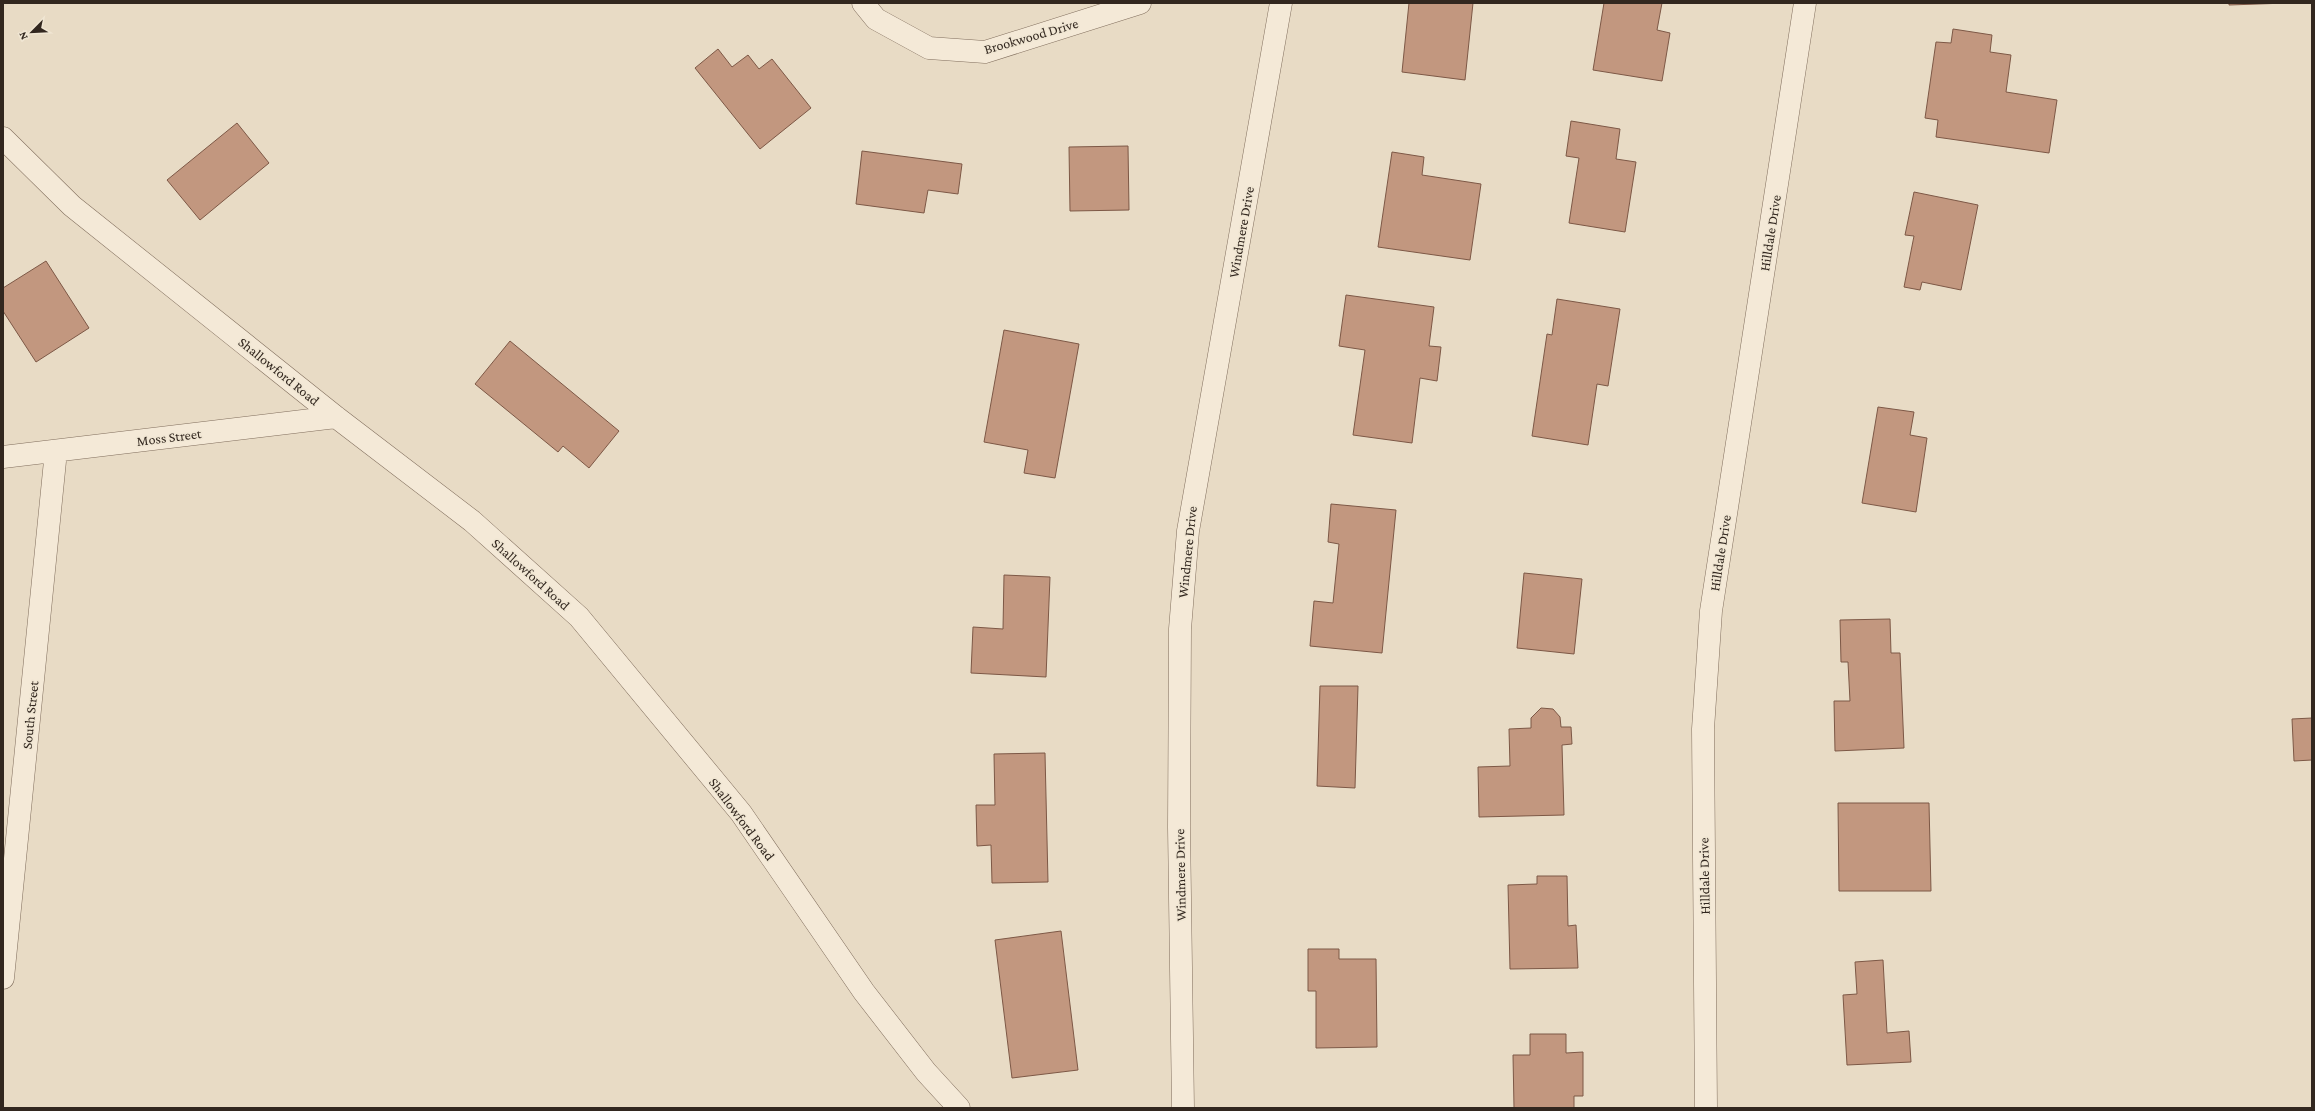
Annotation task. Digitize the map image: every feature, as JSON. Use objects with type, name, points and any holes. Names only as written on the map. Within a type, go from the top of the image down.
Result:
[{"type":"street","name":"Brookwood Drive","points":[[863,3],[876,19],[929,48],[985,52],[1140,3]]},
{"type":"street","name":"Windmere Drive","points":[[1183,1108],[1179,827],[1180,629],[1188,530],[1281,3]]},
{"type":"street","name":"Hilldale Drive","points":[[1706,1108],[1703,729],[1711,611],[1805,3]]},
{"type":"street","name":"Shallowford Road","points":[[3,138],[72,206],[336,417],[472,521],[579,617],[741,814],[864,992],[926,1072],[959,1108]]},
{"type":"street","name":"Moss Street","points":[[3,457],[336,417]]},
{"type":"street","name":"South Street","points":[[3,978],[56,451]]},
{"type":"building","points":[[1409,3],[1473,3],[1465,80],[1402,72]]},
{"type":"building","points":[[1604,3],[1662,3],[1657,30],[1670,33],[1662,81],[1593,70]]},
{"type":"building","points":[[2229,3],[2287,3],[2229,5]]},
{"type":"building","points":[[1953,29],[1992,35],[1990,52],[2011,55],[2006,92],[2057,100],[2049,153],[1936,137],[1938,120],[1925,118],[1936,42],[1951,43]]},
{"type":"building","points":[[718,49],[732,67],[748,55],[759,69],[772,59],[811,108],[760,149],[695,68]]},
{"type":"building","points":[[1571,121],[1620,129],[1616,159],[1636,162],[1625,232],[1569,223],[1579,158],[1566,156]]},
{"type":"building","points":[[237,123],[269,163],[200,220],[167,180]]},
{"type":"building","points":[[1128,146],[1129,210],[1070,211],[1069,147]]},
{"type":"building","points":[[862,151],[962,164],[958,194],[928,190],[924,213],[856,204]]},
{"type":"building","points":[[1392,152],[1424,157],[1422,175],[1481,184],[1470,260],[1378,247]]},
{"type":"building","points":[[1914,192],[1978,205],[1961,290],[1922,282],[1920,290],[1904,287],[1914,236],[1905,235]]},
{"type":"building","points":[[46,261],[89,328],[36,362],[3,311],[3,288]]},
{"type":"building","points":[[1346,295],[1434,307],[1429,346],[1441,347],[1437,381],[1420,378],[1412,443],[1353,435],[1365,350],[1339,346]]},
{"type":"building","points":[[1557,299],[1620,309],[1608,386],[1597,384],[1588,445],[1532,436],[1547,334],[1552,335]]},
{"type":"building","points":[[1004,330],[1079,344],[1055,478],[1024,473],[1028,450],[984,442]]},
{"type":"building","points":[[510,341],[619,431],[589,468],[563,446],[558,452],[475,384]]},
{"type":"building","points":[[1878,407],[1914,412],[1910,435],[1927,438],[1916,512],[1862,503]]},
{"type":"building","points":[[1331,504],[1396,510],[1382,653],[1310,646],[1314,601],[1333,603],[1339,544],[1328,542]]},
{"type":"building","points":[[1524,573],[1582,579],[1574,654],[1517,648]]},
{"type":"building","points":[[1004,575],[1050,577],[1046,677],[971,673],[973,627],[1003,629]]},
{"type":"building","points":[[1890,619],[1891,653],[1900,653],[1904,748],[1835,751],[1834,701],[1850,701],[1848,662],[1841,662],[1840,620]]},
{"type":"building","points":[[1320,686],[1358,686],[1355,788],[1317,786]]},
{"type":"building","points":[[1541,708],[1553,709],[1560,717],[1561,727],[1571,727],[1572,744],[1562,745],[1564,815],[1479,817],[1478,767],[1510,766],[1509,729],[1531,728],[1531,718]]},
{"type":"building","points":[[2312,718],[2312,760],[2294,761],[2292,719]]},
{"type":"building","points":[[1045,753],[1048,882],[992,883],[991,845],[977,846],[976,805],[995,805],[994,754]]},
{"type":"building","points":[[1838,803],[1929,803],[1931,891],[1839,891]]},
{"type":"building","points":[[1537,876],[1567,876],[1568,926],[1576,925],[1578,968],[1510,969],[1508,885],[1537,884]]},
{"type":"building","points":[[1061,931],[1078,1070],[1012,1078],[995,940]]},
{"type":"building","points":[[1308,949],[1339,949],[1339,959],[1376,959],[1377,1047],[1316,1048],[1316,991],[1308,991]]},
{"type":"building","points":[[1883,960],[1887,1033],[1909,1031],[1911,1062],[1847,1065],[1843,995],[1857,994],[1855,962]]},
{"type":"building","points":[[1530,1034],[1566,1034],[1566,1053],[1583,1052],[1583,1096],[1574,1096],[1574,1108],[1514,1108],[1513,1055],[1530,1055]]}]
